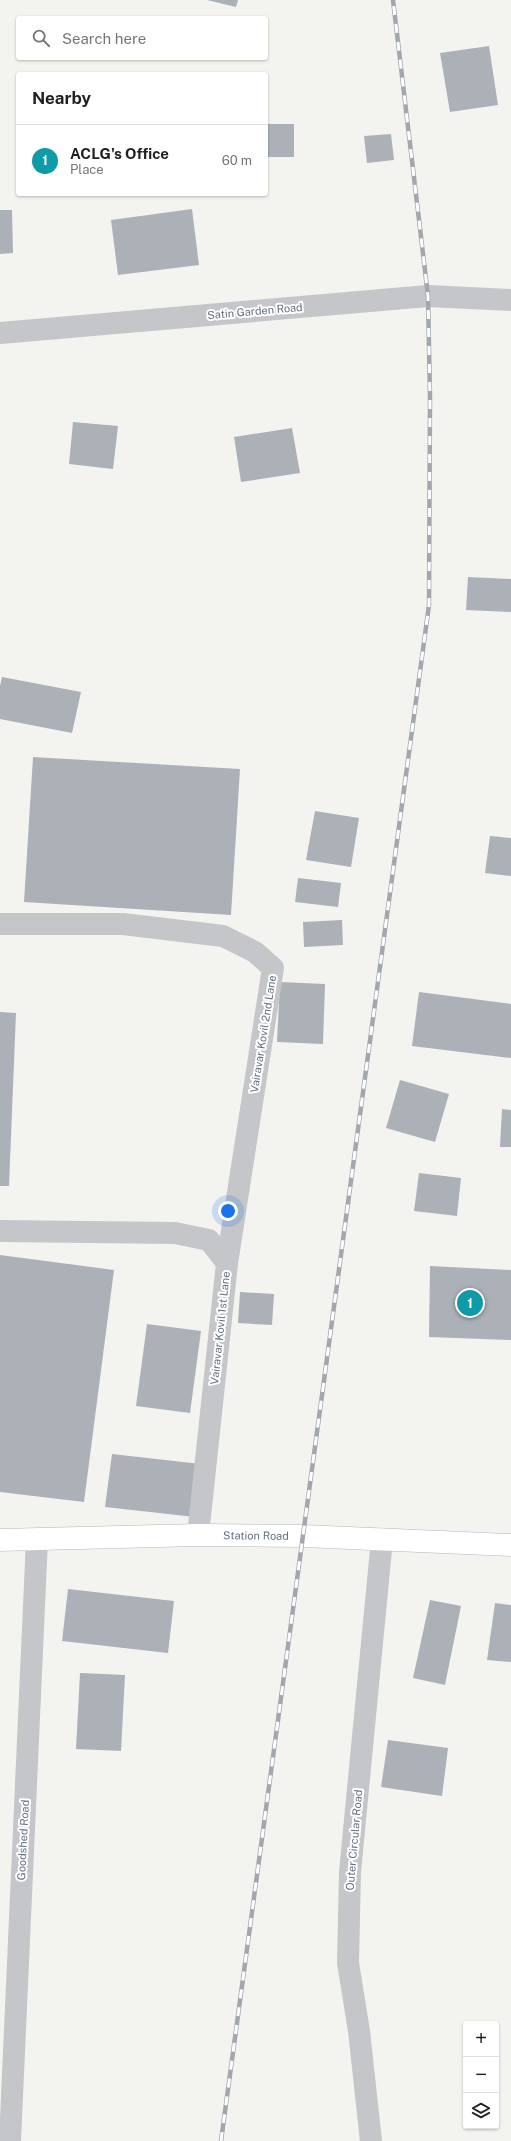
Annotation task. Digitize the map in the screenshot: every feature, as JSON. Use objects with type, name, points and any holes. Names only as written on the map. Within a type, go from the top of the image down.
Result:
[{"type":"main road","name":"Station Road","points":[[0,1540],[198,1536],[382,1538],[511,1545]]},
{"type":"street","name":"Satin Garden Road","points":[[0,333],[428,296],[511,300]]},
{"type":"street","name":"Vairavar Kovil 2nd Lane","points":[[0,924],[123,924],[223,936],[255,952],[273,968],[227,1263]]},
{"type":"street","name":"Vairavar Kovil 1st Lane","points":[[0,1231],[175,1233],[209,1240],[227,1263],[198,1536]]},
{"type":"street","name":"Outer Circular Road","points":[[371,2141],[359,2031],[348,1963],[349,1887],[382,1538]]},
{"type":"street","name":"Goodshed Road","points":[[10,2141],[37,1539]]},
{"type":"building","points":[[207,0],[238,0],[236,7]]},
{"type":"building","points":[[489,46],[498,105],[450,112],[440,53]]},
{"type":"building","points":[[268,124],[294,124],[294,157],[268,157]]},
{"type":"building","points":[[391,134],[394,160],[367,163],[364,136]]},
{"type":"building","points":[[192,209],[199,265],[118,275],[111,220]]},
{"type":"building","points":[[0,210],[12,210],[13,253],[0,254]]},
{"type":"building","points":[[73,422],[118,426],[113,469],[69,464]]},
{"type":"building","points":[[292,428],[300,473],[241,482],[234,437]]},
{"type":"building","points":[[468,577],[511,579],[511,612],[466,610]]},
{"type":"building","points":[[2,677],[81,692],[72,733],[0,719],[0,686]]},
{"type":"building","points":[[33,757],[240,769],[231,915],[24,902]]},
{"type":"building","points":[[315,811],[359,818],[351,867],[306,860]]},
{"type":"building","points":[[490,836],[511,838],[511,876],[485,873]]},
{"type":"building","points":[[298,878],[341,883],[338,907],[295,902]]},
{"type":"building","points":[[342,920],[343,945],[304,947],[303,922]]},
{"type":"building","points":[[280,982],[325,984],[323,1044],[277,1042]]},
{"type":"building","points":[[419,992],[511,1004],[511,1058],[412,1046]]},
{"type":"building","points":[[0,1012],[16,1013],[9,1186],[0,1186]]},
{"type":"building","points":[[400,1080],[449,1094],[435,1142],[386,1128]]},
{"type":"building","points":[[502,1109],[511,1110],[511,1147],[500,1147]]},
{"type":"building","points":[[419,1173],[461,1178],[457,1216],[414,1211]]},
{"type":"building","points":[[0,1255],[114,1270],[84,1502],[0,1492]]},
{"type":"building","points":[[430,1266],[511,1270],[511,1340],[429,1337]]},
{"type":"building","points":[[240,1292],[274,1294],[272,1325],[238,1323]]},
{"type":"building","points":[[147,1324],[201,1331],[190,1413],[136,1406]]},
{"type":"building","points":[[112,1454],[201,1464],[195,1517],[105,1507]]},
{"type":"building","points":[[68,1589],[174,1601],[168,1653],[62,1641]]},
{"type":"building","points":[[430,1600],[461,1606],[445,1685],[413,1678]]},
{"type":"building","points":[[495,1603],[511,1605],[511,1662],[487,1660]]},
{"type":"building","points":[[80,1673],[125,1675],[121,1751],[76,1749]]},
{"type":"building","points":[[388,1740],[448,1748],[442,1796],[381,1787]]},
{"type":"railway","points":[[221,2141],[429,605],[430,397],[428,296],[393,0]]},
{"type":"place","name":"ACLG's Office","points":[[470,1303]]}]
